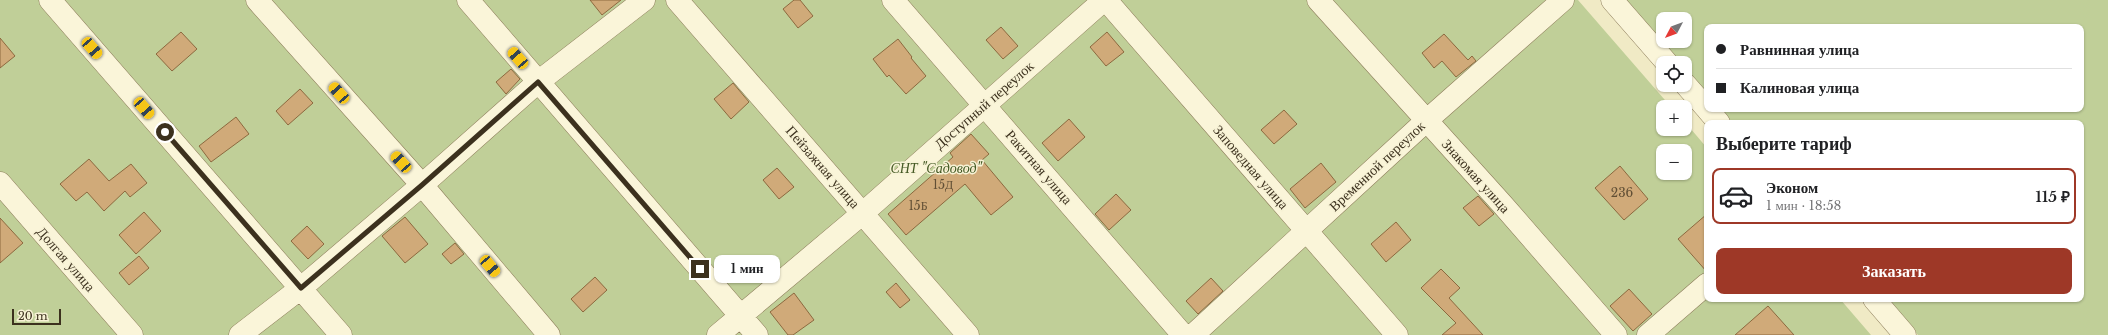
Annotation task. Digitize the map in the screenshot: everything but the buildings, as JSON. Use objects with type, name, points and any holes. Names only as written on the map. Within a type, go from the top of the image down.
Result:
[{"type":"street","points":[[50,0],[341,335]]},
{"type":"street","points":[[257,0],[422,185],[549,335]]},
{"type":"street","points":[[468,0],[757,335]]},
{"type":"street","points":[[240,335],[301,288],[422,185],[538,82],[644,0]]},
{"type":"street","name":"Пейзажная улица","points":[[678,0],[968,335]]},
{"type":"street","name":"Ракитная улица","points":[[893,0],[1183,335]]},
{"type":"street","name":"Доступный переулок","points":[[718,335],[863,213],[984,104],[1105,0]]},
{"type":"street","name":"Заповедная улица","points":[[1105,0],[1397,335]]},
{"type":"street","name":"Знакомая улица","points":[[1318,0],[1502,204],[1616,335]]},
{"type":"street","name":"Временной переулок","points":[[1192,335],[1426,121],[1563,0]]},
{"type":"street","points":[[1612,0],[1661,56]]},
{"type":"street","points":[[1692,92],[1704,106]]},
{"type":"street","points":[[1710,112],[1716,120]]},
{"type":"street","name":"Долгая улица","points":[[0,183],[132,335]]},
{"type":"street","points":[[1648,335],[1704,287]]},
{"type":"street","points":[[1877,302],[1905,335]]},
{"type":"green space","name":"СНТ \"Садовод\"","points":[[0,0],[1578,0],[1656,90],[1656,92],[1658,92],[1665,100],[1656,100],[1656,136],[1692,136],[1692,130],[1704,144],[1704,302],[1843,302],[1871,335],[0,335]]},
{"type":"green space","points":[[1621,0],[2108,0],[2108,335],[1918,335],[1889,302],[2084,302],[2084,120],[1727,120],[1721,112],[2084,112],[2084,24],[1704,24],[1704,94],[1692,80],[1692,56],[1671,56],[1664,48],[1692,48],[1692,12],[1656,12],[1656,39]]},
{"type":"route","points":[[165,132],[301,288],[422,185],[538,82],[700,269]]}]
